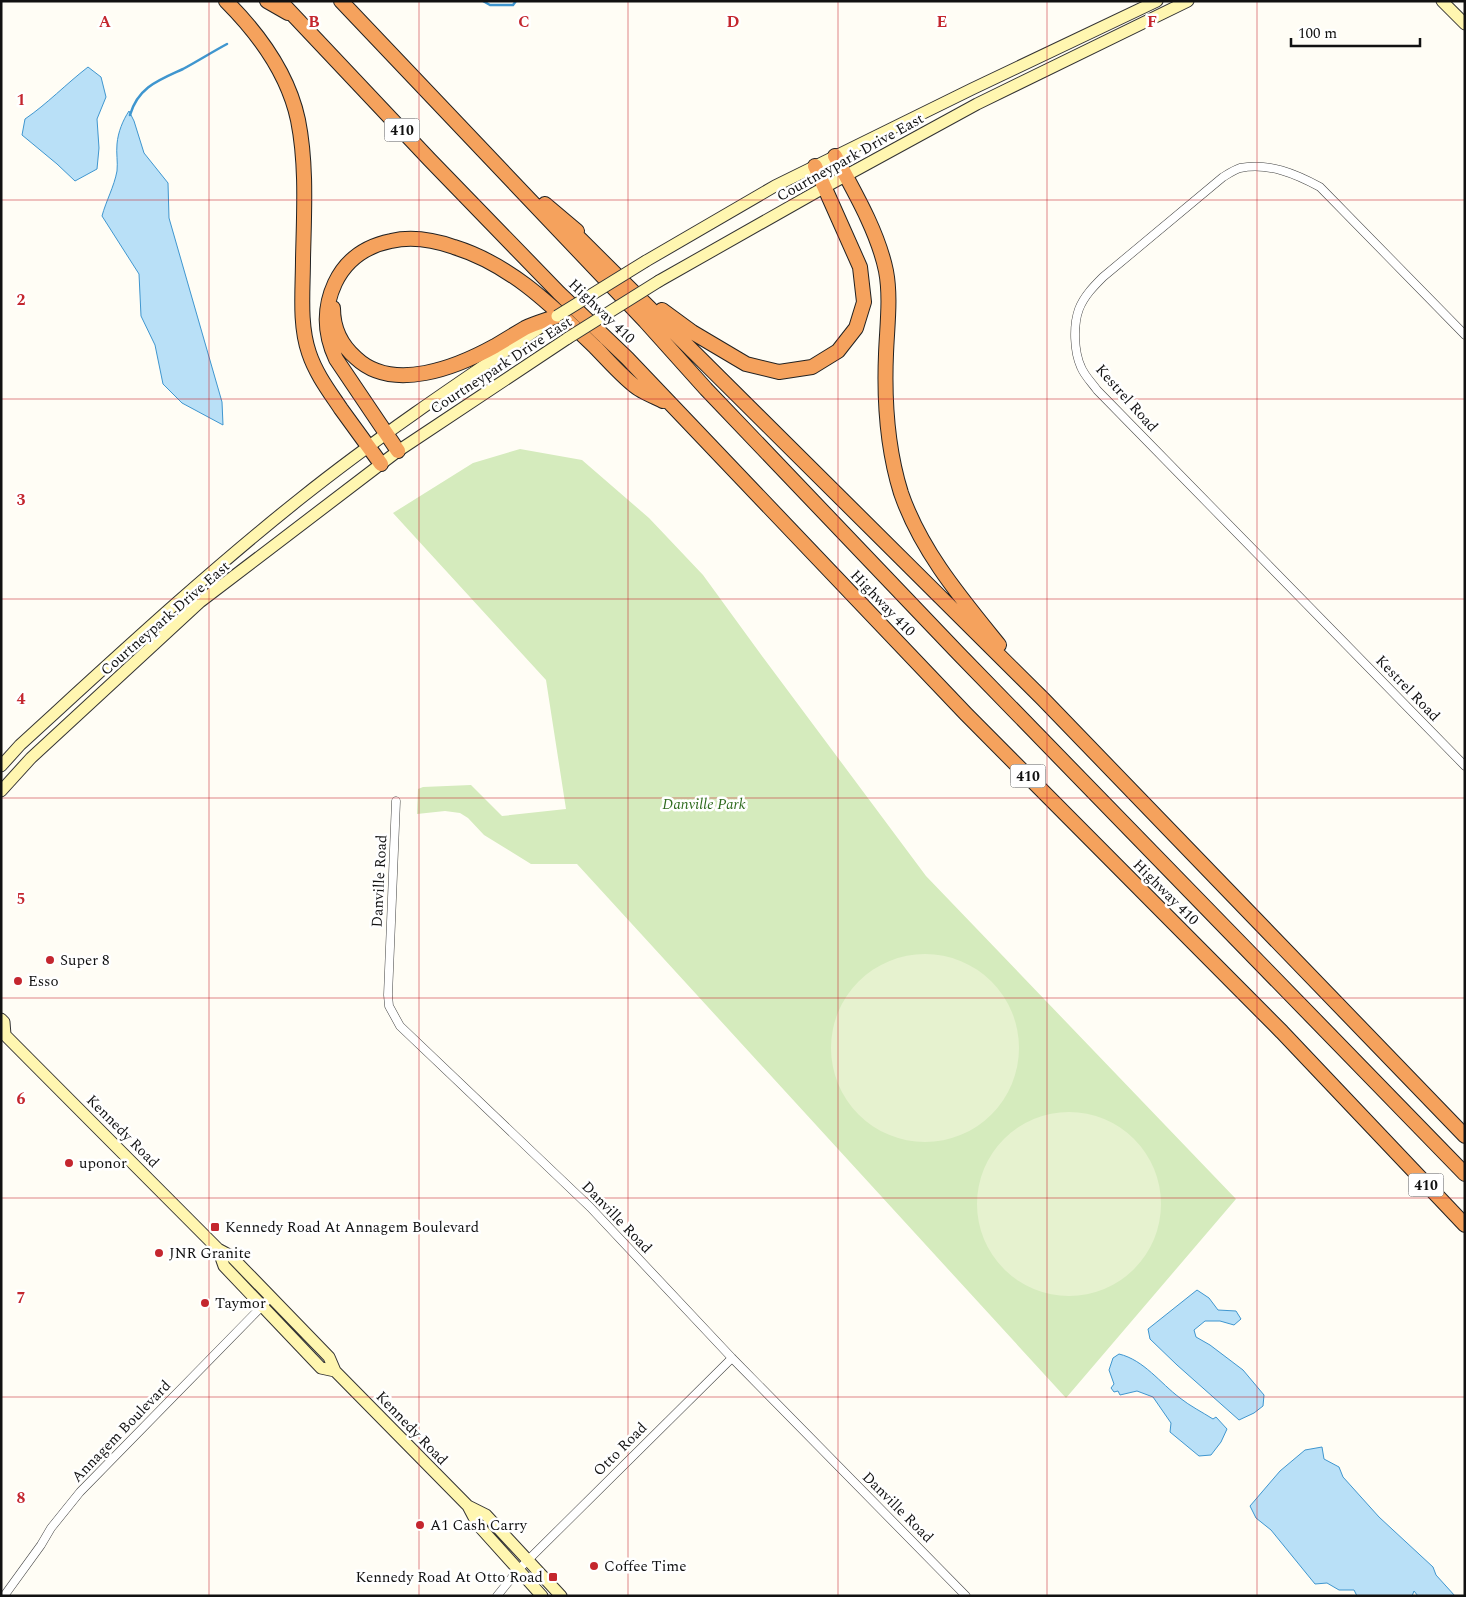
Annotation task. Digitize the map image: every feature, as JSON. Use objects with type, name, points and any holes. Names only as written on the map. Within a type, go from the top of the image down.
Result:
[{"type":"highway","points":[[226,1],[264,45],[278,68],[297,118],[301,140],[304,225],[302,307],[308,352],[326,387],[381,464]]},
{"type":"highway","points":[[266,1],[297,18]]},
{"type":"highway","name":"Highway 410","points":[[280,1],[559,293],[627,358],[966,714],[1282,1032],[1465,1225]]},
{"type":"highway","points":[[342,1],[1043,699],[1465,1135]]},
{"type":"highway","points":[[342,1],[645,321],[706,389],[953,647],[1465,1174]]},
{"type":"highway","points":[[835,156],[873,232],[886,271],[888,296],[885,375],[889,443],[901,492],[910,515],[944,576],[1043,699]]},
{"type":"highway","points":[[545,204],[609,258],[665,313],[692,332],[746,364],[780,372],[812,367],[838,351],[856,328],[864,302],[860,267],[815,166]]},
{"type":"highway","points":[[398,451],[336,359],[330,347],[326,328],[326,312],[336,280],[353,258],[367,249],[398,239],[443,243],[466,250],[492,262],[518,278],[543,298],[638,389],[671,404]]},
{"type":"highway","points":[[336,280],[332,303],[333,317],[339,336],[347,350],[358,360],[369,368],[384,373],[409,375],[439,369],[473,356],[526,328],[557,316]]},
{"type":"main road","name":"Courtneypark Drive East","points":[[1,766],[20,746],[190,590],[301,498],[386,434],[557,316],[775,186],[1157,1]]},
{"type":"main road","name":"Courtneypark Drive East","points":[[1,791],[32,758],[200,602],[398,451],[568,338],[659,281],[977,104],[1188,1]]},
{"type":"main road","points":[[1442,1],[1465,24]]},
{"type":"main road","name":"Kennedy Road","points":[[1,1019],[4,1022],[3,1034],[218,1249],[232,1256],[329,1358],[335,1371],[468,1506],[478,1525],[542,1596]]},
{"type":"main road","name":"Kennedy Road","points":[[218,1249],[224,1266],[321,1368],[335,1371]]},
{"type":"main road","name":"Kennedy Road","points":[[468,1506],[486,1515],[561,1596]]},
{"type":"street","name":"Kestrel Road","points":[[1465,335],[1320,186],[1300,176],[1278,169],[1239,168],[1222,177],[1103,277],[1088,292],[1079,309],[1076,347],[1081,368],[1097,390],[1465,766]]},
{"type":"street","name":"Danville Road","points":[[396,802],[388,988],[389,1006],[400,1026],[590,1206],[732,1358],[966,1596]]},
{"type":"street","name":"Annagem Boulevard","points":[[4,1596],[80,1492],[271,1297]]},
{"type":"street","name":"Otto Road","points":[[497,1596],[528,1559],[732,1358]]},
{"type":"green space","name":"Danville Park","points":[[520,449],[582,460],[649,518],[703,575],[926,876],[1236,1199],[1066,1398],[577,864],[531,864],[484,835],[468,818],[460,813],[445,811],[417,814],[418,789],[423,787],[471,785],[502,816],[566,809],[546,680],[393,513],[473,463]]},
{"type":"green space","points":[[925,954],[952,958],[969,965],[991,982],[1008,1004],[1015,1021],[1019,1048],[1015,1075],[1008,1092],[991,1114],[969,1131],[952,1138],[925,1142],[898,1138],[881,1131],[859,1114],[842,1092],[835,1075],[831,1048],[835,1021],[842,1004],[859,982],[881,965],[898,958]]},
{"type":"green space","points":[[1078,1112],[1087,1113],[1113,1122],[1140,1145],[1151,1160],[1160,1186],[1160,1222],[1151,1248],[1128,1275],[1113,1286],[1087,1295],[1060,1296],[1051,1295],[1025,1286],[998,1263],[987,1248],[978,1222],[977,1195],[978,1186],[987,1160],[1010,1133],[1025,1122],[1051,1113]]},
{"type":"water","points":[[88,67],[101,77],[106,97],[97,119],[99,148],[97,169],[75,181],[22,135],[25,119]]},
{"type":"water","points":[[129,111],[144,153],[168,183],[169,218],[222,402],[223,425],[182,403],[163,384],[155,345],[141,316],[139,274],[102,216],[117,171],[118,135]]},
{"type":"water","points":[[1197,1290],[1209,1298],[1218,1310],[1236,1311],[1241,1319],[1234,1325],[1220,1321],[1205,1321],[1194,1330],[1196,1337],[1243,1370],[1264,1395],[1263,1406],[1254,1413],[1239,1420],[1150,1339],[1148,1329]]},
{"type":"water","points":[[1119,1354],[1136,1361],[1184,1401],[1213,1419],[1216,1417],[1227,1429],[1221,1442],[1211,1455],[1199,1456],[1170,1432],[1171,1423],[1153,1397],[1137,1391],[1120,1395],[1118,1391],[1114,1392],[1111,1388],[1114,1384],[1109,1370],[1113,1358]]},
{"type":"water","points":[[1322,1447],[1324,1459],[1339,1467],[1343,1477],[1379,1517],[1433,1567],[1436,1575],[1455,1596],[1418,1596],[1414,1591],[1412,1596],[1357,1596],[1354,1590],[1339,1590],[1327,1583],[1315,1584],[1271,1530],[1256,1518],[1250,1506],[1280,1471],[1305,1450]]},
{"type":"waterway","points":[[483,1],[490,5],[513,5],[516,1]]},
{"type":"waterway","points":[[130,115],[138,98],[150,86],[227,44]]},
{"type":"place","name":"Super 8","points":[[50,960]]},
{"type":"place","name":"Esso","points":[[18,981]]},
{"type":"place","name":"uponor","points":[[69,1163]]},
{"type":"place","name":"Kennedy Road At Annagem Boulevard","points":[[215,1227]]},
{"type":"place","name":"JNR Granite","points":[[159,1253]]},
{"type":"place","name":"Taymor","points":[[205,1303]]},
{"type":"place","name":"A1 Cash Carry","points":[[420,1525]]},
{"type":"place","name":"Coffee Time","points":[[594,1566]]},
{"type":"place","name":"Kennedy Road At Otto Road","points":[[553,1577]]}]
